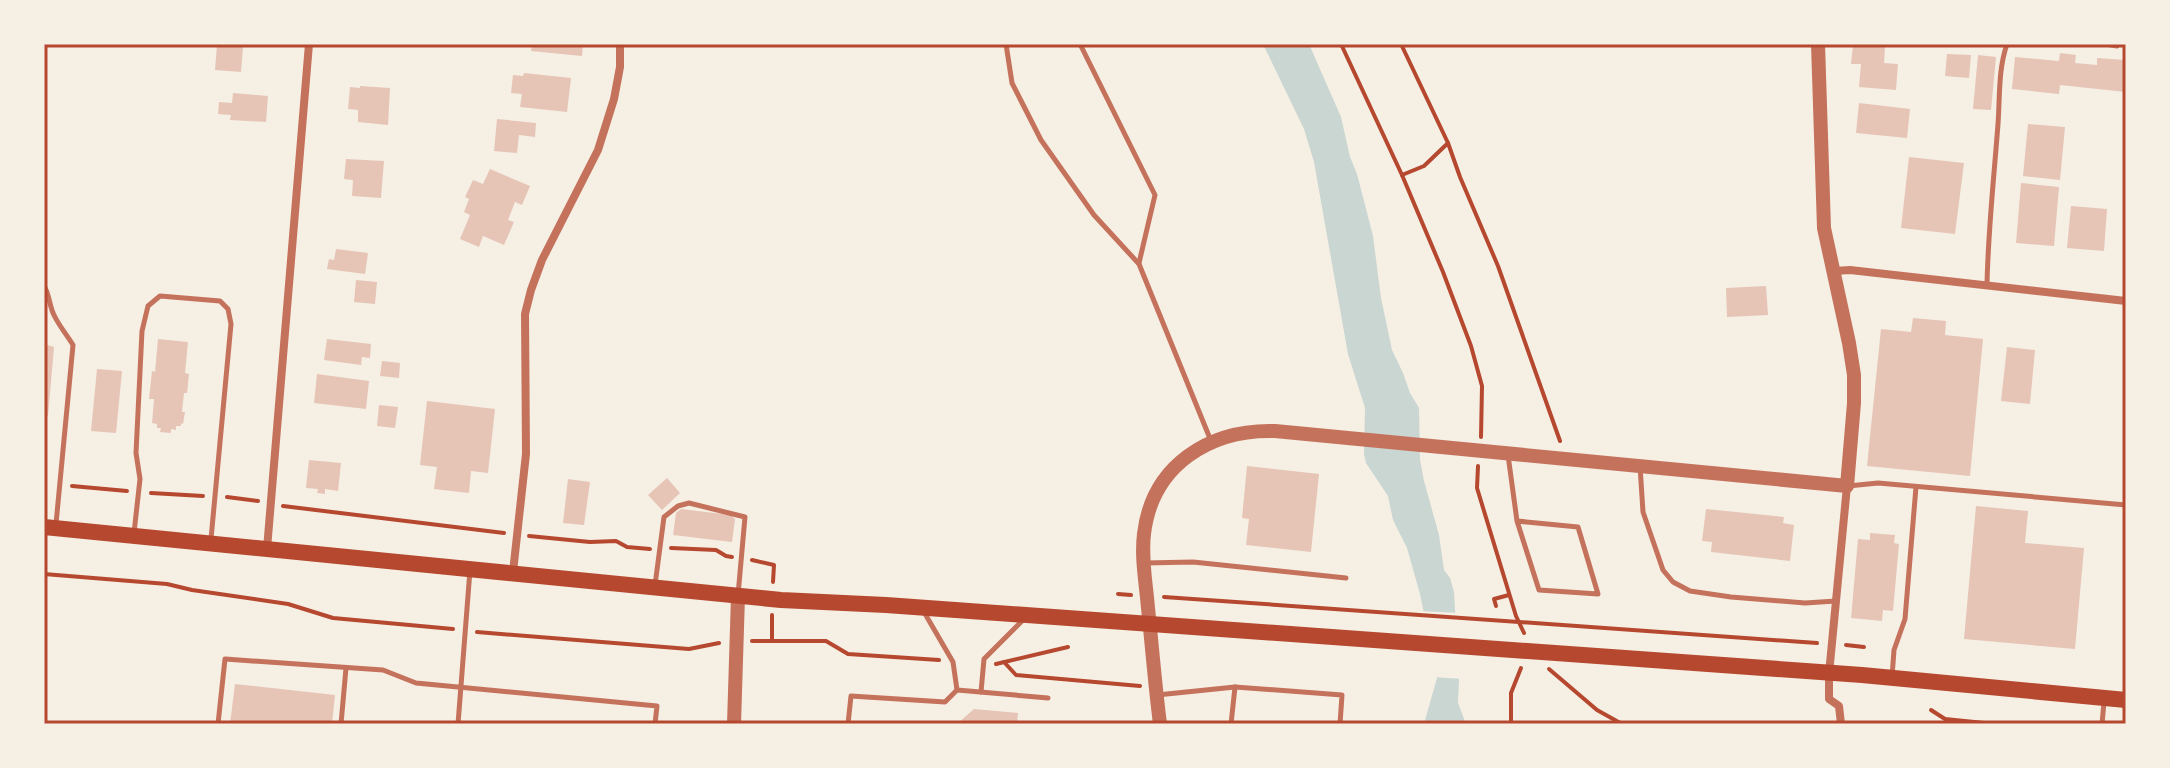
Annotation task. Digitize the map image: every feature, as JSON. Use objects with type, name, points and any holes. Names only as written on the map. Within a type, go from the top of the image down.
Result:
[{"type":"main road","points":[[50,527],[738,596],[1862,675],[2126,700]]},
{"type":"street","points":[[267,549],[309,44]]},
{"type":"street","points":[[513,572],[526,454],[525,314],[542,260],[598,150],[614,99],[620,67],[620,44]]},
{"type":"street","points":[[1818,44],[1825,238],[1854,375],[1829,674],[1829,699],[1839,706],[1841,724]]},
{"type":"street","points":[[1834,271],[1850,270],[2126,301]]},
{"type":"street","points":[[1160,724],[1144,563],[1144,533],[1153,500],[1166,478],[1185,457],[1223,437],[1262,431],[1847,486]]},
{"type":"street","points":[[734,724],[738,596]]},
{"type":"lane","points":[[1006,44],[1012,83],[1041,140],[1094,215],[1139,264],[1211,442]]},
{"type":"lane","points":[[1080,44],[1155,195],[1139,264]]},
{"type":"lane","points":[[1987,286],[2001,60],[2007,44]]},
{"type":"lane","points":[[2106,44],[2117,46]]},
{"type":"lane","points":[[44,286],[53,315],[73,345],[50,527]]},
{"type":"lane","points":[[134,536],[140,479],[136,453],[142,331],[148,306],[160,296],[220,301],[228,309],[231,324],[211,544]]},
{"type":"lane","points":[[1507,454],[1517,521],[1539,590],[1598,594],[1578,527],[1517,521]]},
{"type":"lane","points":[[1640,465],[1643,512],[1663,570],[1673,582],[1690,591],[1731,597],[1805,603],[1836,601]]},
{"type":"lane","points":[[1847,486],[1878,483],[2126,505]]},
{"type":"lane","points":[[1892,678],[1894,650],[1905,619],[1916,487]]},
{"type":"lane","points":[[654,588],[664,517],[678,506],[689,503],[745,517],[738,596]]},
{"type":"lane","points":[[1144,563],[1193,562],[1346,578]]},
{"type":"lane","points":[[458,724],[470,569]]},
{"type":"lane","points":[[921,608],[953,662],[957,690]]},
{"type":"lane","points":[[981,692],[984,659],[1027,616]]},
{"type":"lane","points":[[218,724],[225,659],[383,670],[416,683],[657,706],[655,724]]},
{"type":"lane","points":[[341,724],[346,668]]},
{"type":"lane","points":[[1156,695],[1235,687],[1342,695],[1340,724]]},
{"type":"lane","points":[[1231,724],[1235,687]]},
{"type":"lane","points":[[848,724],[851,696],[945,702],[957,690],[1048,698]]},
{"type":"lane","points":[[2102,724],[2104,697]]},
{"type":"path","points":[[1341,44],[1402,175],[1471,346],[1482,386],[1480,438]]},
{"type":"path","points":[[1401,44],[1448,143],[1498,266],[1565,459]]},
{"type":"path","points":[[1402,175],[1424,166],[1448,143]]},
{"type":"path","points":[[1478,462],[1477,488],[1509,595],[1526,636]]},
{"type":"path","points":[[75,486],[126,491]]},
{"type":"path","points":[[150,493],[202,496]]},
{"type":"path","points":[[225,497],[257,501]]},
{"type":"path","points":[[285,506],[497,532]]},
{"type":"path","points":[[532,536],[590,542],[616,541],[627,547],[642,549]]},
{"type":"path","points":[[675,548],[716,550],[726,556]]},
{"type":"path","points":[[759,561],[774,565],[773,568]]},
{"type":"path","points":[[44,574],[167,584],[288,604],[333,618],[689,649],[737,642],[826,641],[848,654],[953,662]]},
{"type":"path","points":[[1496,606],[1494,599],[1509,595]]},
{"type":"path","points":[[1166,597],[1821,643]]},
{"type":"path","points":[[1835,644],[1864,647]]},
{"type":"path","points":[[983,664],[1068,647]]},
{"type":"path","points":[[1511,724],[1511,693],[1525,658]]},
{"type":"path","points":[[1004,662],[1016,675],[1140,685]]},
{"type":"path","points":[[1546,667],[1597,710],[1622,724]]},
{"type":"path","points":[[1931,710],[1945,719],[1994,724]]},
{"type":"shaded area","points":[[1263,44],[1309,44],[1341,117],[1373,236],[1392,350],[1419,408],[1420,460],[1439,535],[1444,570],[1454,592],[1458,703],[1466,724],[1424,724],[1437,678],[1420,594],[1407,548],[1393,520],[1388,496],[1366,463],[1365,408],[1348,354],[1314,162],[1304,129]]},
{"type":"pier","points":[[1420,611],[1459,613],[1463,679],[1432,677]]},
{"type":"building","points":[[532,44],[583,44],[582,56],[531,51]]},
{"type":"building","points":[[217,45],[243,47],[241,72],[215,70]]},
{"type":"building","points":[[1853,45],[1885,47],[1884,63],[1898,64],[1896,90],[1859,87],[1861,64],[1851,64]]},
{"type":"building","points":[[2060,53],[2076,55],[2075,63],[2097,65],[2097,58],[2126,60],[2126,92],[2060,85],[2059,94],[2012,89],[2015,57],[2059,61]]},
{"type":"building","points":[[1947,54],[1971,55],[1969,78],[1945,76]]},
{"type":"building","points":[[1978,55],[1996,57],[1991,110],[1973,109]]},
{"type":"building","points":[[524,73],[571,78],[567,112],[520,107],[522,94],[511,93],[513,75],[523,76]]},
{"type":"building","points":[[350,87],[390,88],[388,125],[358,122],[358,110],[348,109]]},
{"type":"building","points":[[233,93],[268,96],[266,122],[230,120],[231,115],[218,114],[219,102],[232,103]]},
{"type":"building","points":[[1859,103],[1910,109],[1907,138],[1856,133]]},
{"type":"building","points":[[497,119],[536,123],[535,137],[519,135],[517,153],[494,151]]},
{"type":"building","points":[[2028,124],[2065,127],[2060,180],[2023,176]]},
{"type":"building","points":[[1909,157],[1964,163],[1955,234],[1901,228]]},
{"type":"building","points":[[346,159],[384,161],[381,198],[352,196],[353,180],[344,179]]},
{"type":"building","points":[[490,169],[530,186],[522,205],[515,202],[508,220],[514,222],[504,245],[483,236],[479,247],[460,239],[470,215],[464,212],[469,199],[465,197],[473,180],[483,184]]},
{"type":"building","points":[[2021,183],[2059,187],[2054,246],[2016,243]]},
{"type":"building","points":[[2071,206],[2107,209],[2104,251],[2067,248]]},
{"type":"building","points":[[336,249],[368,253],[365,274],[327,269],[329,259],[334,260]]},
{"type":"building","points":[[356,280],[377,282],[375,304],[354,302]]},
{"type":"building","points":[[1766,286],[1768,315],[1727,317],[1726,288]]},
{"type":"building","points":[[1913,318],[1946,321],[1945,335],[1983,339],[1970,476],[1867,466],[1881,329],[1911,332]]},
{"type":"building","points":[[158,339],[188,342],[185,373],[189,374],[187,393],[184,393],[183,424],[176,426],[176,430],[171,429],[171,433],[160,432],[161,428],[152,423],[154,399],[149,399]]},
{"type":"building","points":[[327,339],[371,344],[370,358],[362,357],[361,365],[324,360]]},
{"type":"building","points":[[44,344],[54,347],[48,416],[44,416]]},
{"type":"building","points":[[2007,347],[2035,350],[2030,404],[2001,401]]},
{"type":"building","points":[[382,361],[400,363],[399,378],[380,376]]},
{"type":"building","points":[[97,369],[122,371],[116,433],[91,431]]},
{"type":"building","points":[[317,374],[369,381],[366,409],[314,403]]},
{"type":"building","points":[[427,401],[495,409],[488,473],[471,471],[469,493],[434,489],[437,467],[420,465]]},
{"type":"building","points":[[379,405],[398,407],[395,428],[377,426]]},
{"type":"building","points":[[309,460],[341,463],[338,491],[325,489],[325,494],[317,493],[318,489],[306,488]]},
{"type":"building","points":[[1247,466],[1319,474],[1311,552],[1246,545],[1249,519],[1242,518]]},
{"type":"building","points":[[667,478],[680,493],[662,510],[648,495]]},
{"type":"building","points":[[568,479],[590,482],[584,525],[563,523]]},
{"type":"building","points":[[1976,506],[2028,511],[2025,543],[2084,548],[2075,649],[1964,639]]},
{"type":"building","points":[[681,509],[731,515],[735,519],[732,542],[673,535],[676,513]]},
{"type":"building","points":[[1706,509],[1784,517],[1783,523],[1794,525],[1790,561],[1711,552],[1712,542],[1702,541]]},
{"type":"building","points":[[1870,533],[1895,535],[1894,543],[1899,544],[1893,611],[1883,610],[1882,621],[1851,618],[1858,539],[1870,540]]},
{"type":"building","points":[[235,684],[335,695],[332,724],[230,724]]},
{"type":"building","points":[[974,709],[1018,713],[1017,724],[957,724]]}]
